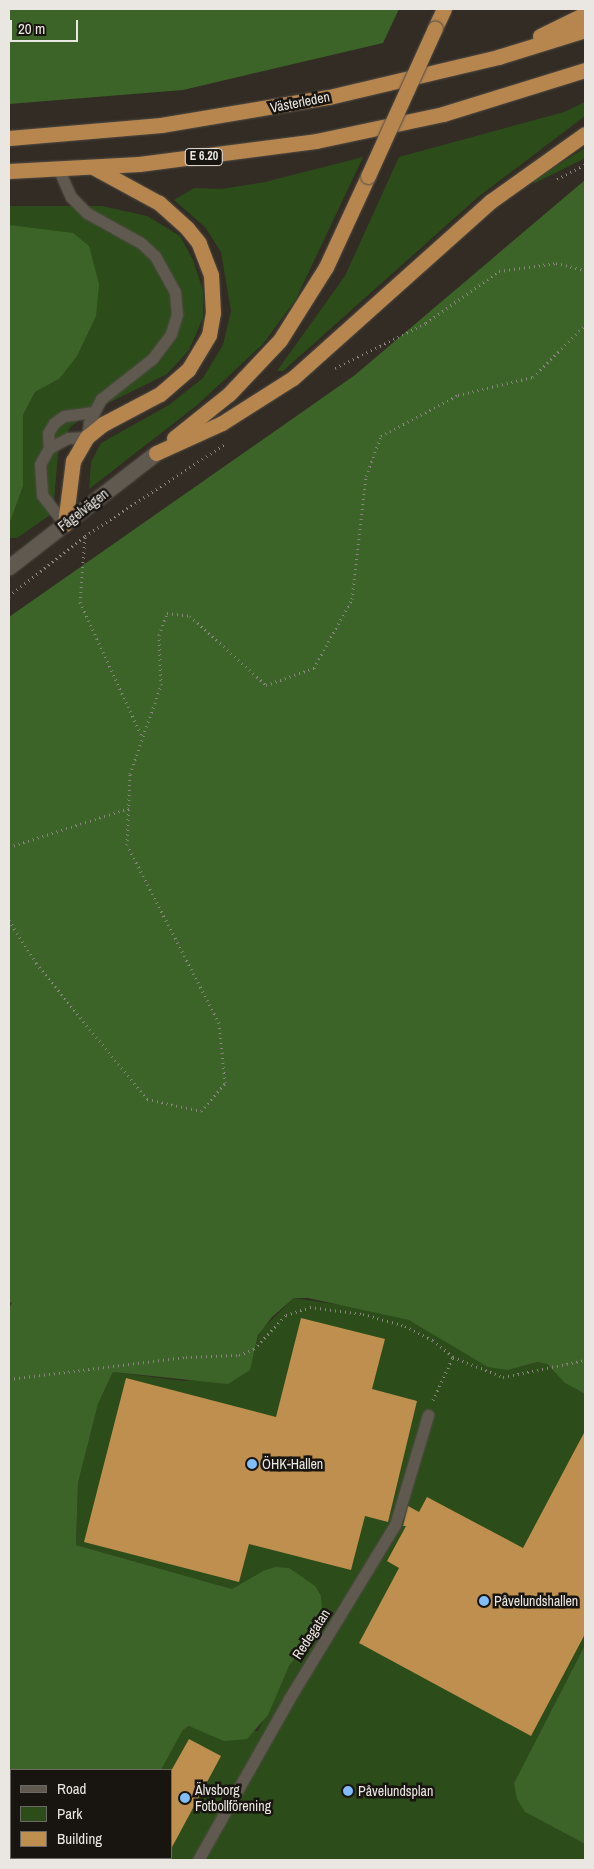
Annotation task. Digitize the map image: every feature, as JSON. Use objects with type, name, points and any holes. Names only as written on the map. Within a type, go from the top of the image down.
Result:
[{"type":"highway","points":[[156,453],[229,394],[280,340],[326,267],[444,9]]},
{"type":"highway","points":[[498,57],[585,14]]},
{"type":"highway","name":"Västerleden","points":[[9,138],[105,131],[242,114],[329,97],[498,57],[585,30]]},
{"type":"highway","name":"E 6.20","points":[[9,171],[220,155],[316,141],[443,114],[585,70]]},
{"type":"highway","points":[[156,453],[222,423],[293,378],[491,201],[585,134]]},
{"type":"highway","points":[[65,524],[73,461],[87,437],[103,424],[160,394],[188,370],[209,335],[214,293],[199,243],[176,216],[92,166]]},
{"type":"street","name":"Fågelvägen","points":[[9,567],[156,453]]},
{"type":"lane","points":[[58,168],[71,197],[87,213],[141,243],[155,256],[175,292],[177,314],[170,334],[152,359],[107,394],[94,412],[87,437],[68,438],[49,448],[40,464],[38,482],[42,495],[65,524]]},
{"type":"lane","points":[[49,448],[48,433],[54,423],[64,416],[94,412]]},
{"type":"lane","name":"Redegatan","points":[[198,1860],[293,1692],[394,1525],[428,1415]]},
{"type":"path","points":[[331,370],[426,323],[499,271],[556,263],[585,270]]},
{"type":"path","points":[[9,920],[36,963],[147,1099],[201,1111],[224,1083],[219,1023],[127,845],[130,774],[161,685],[159,635],[167,613],[190,616],[266,685],[314,668],[352,599],[366,476],[381,436],[458,395],[533,377],[585,325]]},
{"type":"path","points":[[85,536],[80,602],[143,738]]},
{"type":"path","points":[[9,847],[129,808]]},
{"type":"path","points":[[9,1379],[186,1357],[239,1355],[254,1349],[286,1315],[310,1307],[363,1314],[405,1326],[433,1340],[453,1357],[502,1376],[585,1360]]},
{"type":"path","points":[[428,1415],[453,1357]]},
{"type":"green space","points":[[9,9],[399,9],[383,43],[183,90],[9,104]]},
{"type":"green space","points":[[585,102],[585,116],[478,197],[283,371],[277,371],[345,276],[399,157],[564,112]]},
{"type":"green space","points":[[585,148],[585,158],[535,183],[532,181]]},
{"type":"green space","points":[[363,157],[296,299],[263,344],[196,406],[89,489],[91,462],[101,443],[169,405],[203,378],[223,345],[231,311],[221,252],[205,227],[174,200],[194,188],[221,189],[265,182]]},
{"type":"green space","points":[[585,180],[585,1394],[565,1383],[547,1364],[537,1362],[508,1370],[488,1367],[409,1320],[308,1298],[294,1298],[272,1317],[258,1335],[250,1370],[228,1384],[113,1372],[98,1404],[78,1483],[76,1545],[232,1589],[263,1571],[275,1567],[289,1568],[315,1586],[321,1596],[323,1624],[289,1666],[268,1715],[247,1739],[224,1741],[189,1726],[183,1730],[162,1769],[10,1769],[10,1859],[60,1859],[9,1860],[9,1308],[12,1302],[9,1303],[9,617],[355,375]]},
{"type":"green space","points":[[9,206],[102,206],[147,216],[180,236],[193,260],[203,291],[203,318],[189,350],[167,374],[94,410],[70,427],[58,453],[53,513],[17,538],[9,538],[9,525],[23,486],[23,415],[35,392],[59,379],[24,228],[9,225]]},
{"type":"green space","points":[[9,225],[73,233],[89,246],[99,284],[96,316],[77,356],[59,379],[35,392],[23,415],[23,486],[9,525]]},
{"type":"green space","points":[[294,1298],[375,1310],[409,1320],[508,1370],[537,1362],[547,1364],[565,1383],[585,1394],[585,1645],[514,1783],[525,1812],[585,1844],[585,1860],[110,1860],[172,1859],[172,1769],[162,1769],[183,1730],[190,1726],[258,1731],[289,1666],[323,1625],[263,1571],[232,1589],[76,1545],[78,1483],[98,1404],[113,1372],[184,1381],[249,1370],[260,1331]]},
{"type":"green space","points":[[585,1645],[585,1844],[525,1812],[517,1799],[514,1783]]},
{"type":"building","name":"ÖHK-Hallen","points":[[301,1318],[385,1339],[372,1389],[417,1401],[388,1522],[365,1516],[351,1570],[249,1544],[239,1582],[84,1542],[126,1378],[276,1417]]},
{"type":"building","name":"Påvelundshallen","points":[[585,1431],[585,1634],[531,1736],[359,1643],[399,1568],[387,1561],[406,1526],[403,1526],[408,1506],[419,1512],[427,1497],[523,1548]]},
{"type":"building","name":"Älvsborg Fotbollförening","points":[[189,1739],[221,1756],[172,1847],[172,1769]]},
{"type":"place","name":"ÖHK-Hallen","points":[[252,1464]]},
{"type":"place","name":"Påvelundshallen","points":[[484,1601]]},
{"type":"place","name":"Påvelundsplan","points":[[348,1791]]},
{"type":"place","name":"Älvsborg Fotbollförening","points":[[185,1798]]}]
